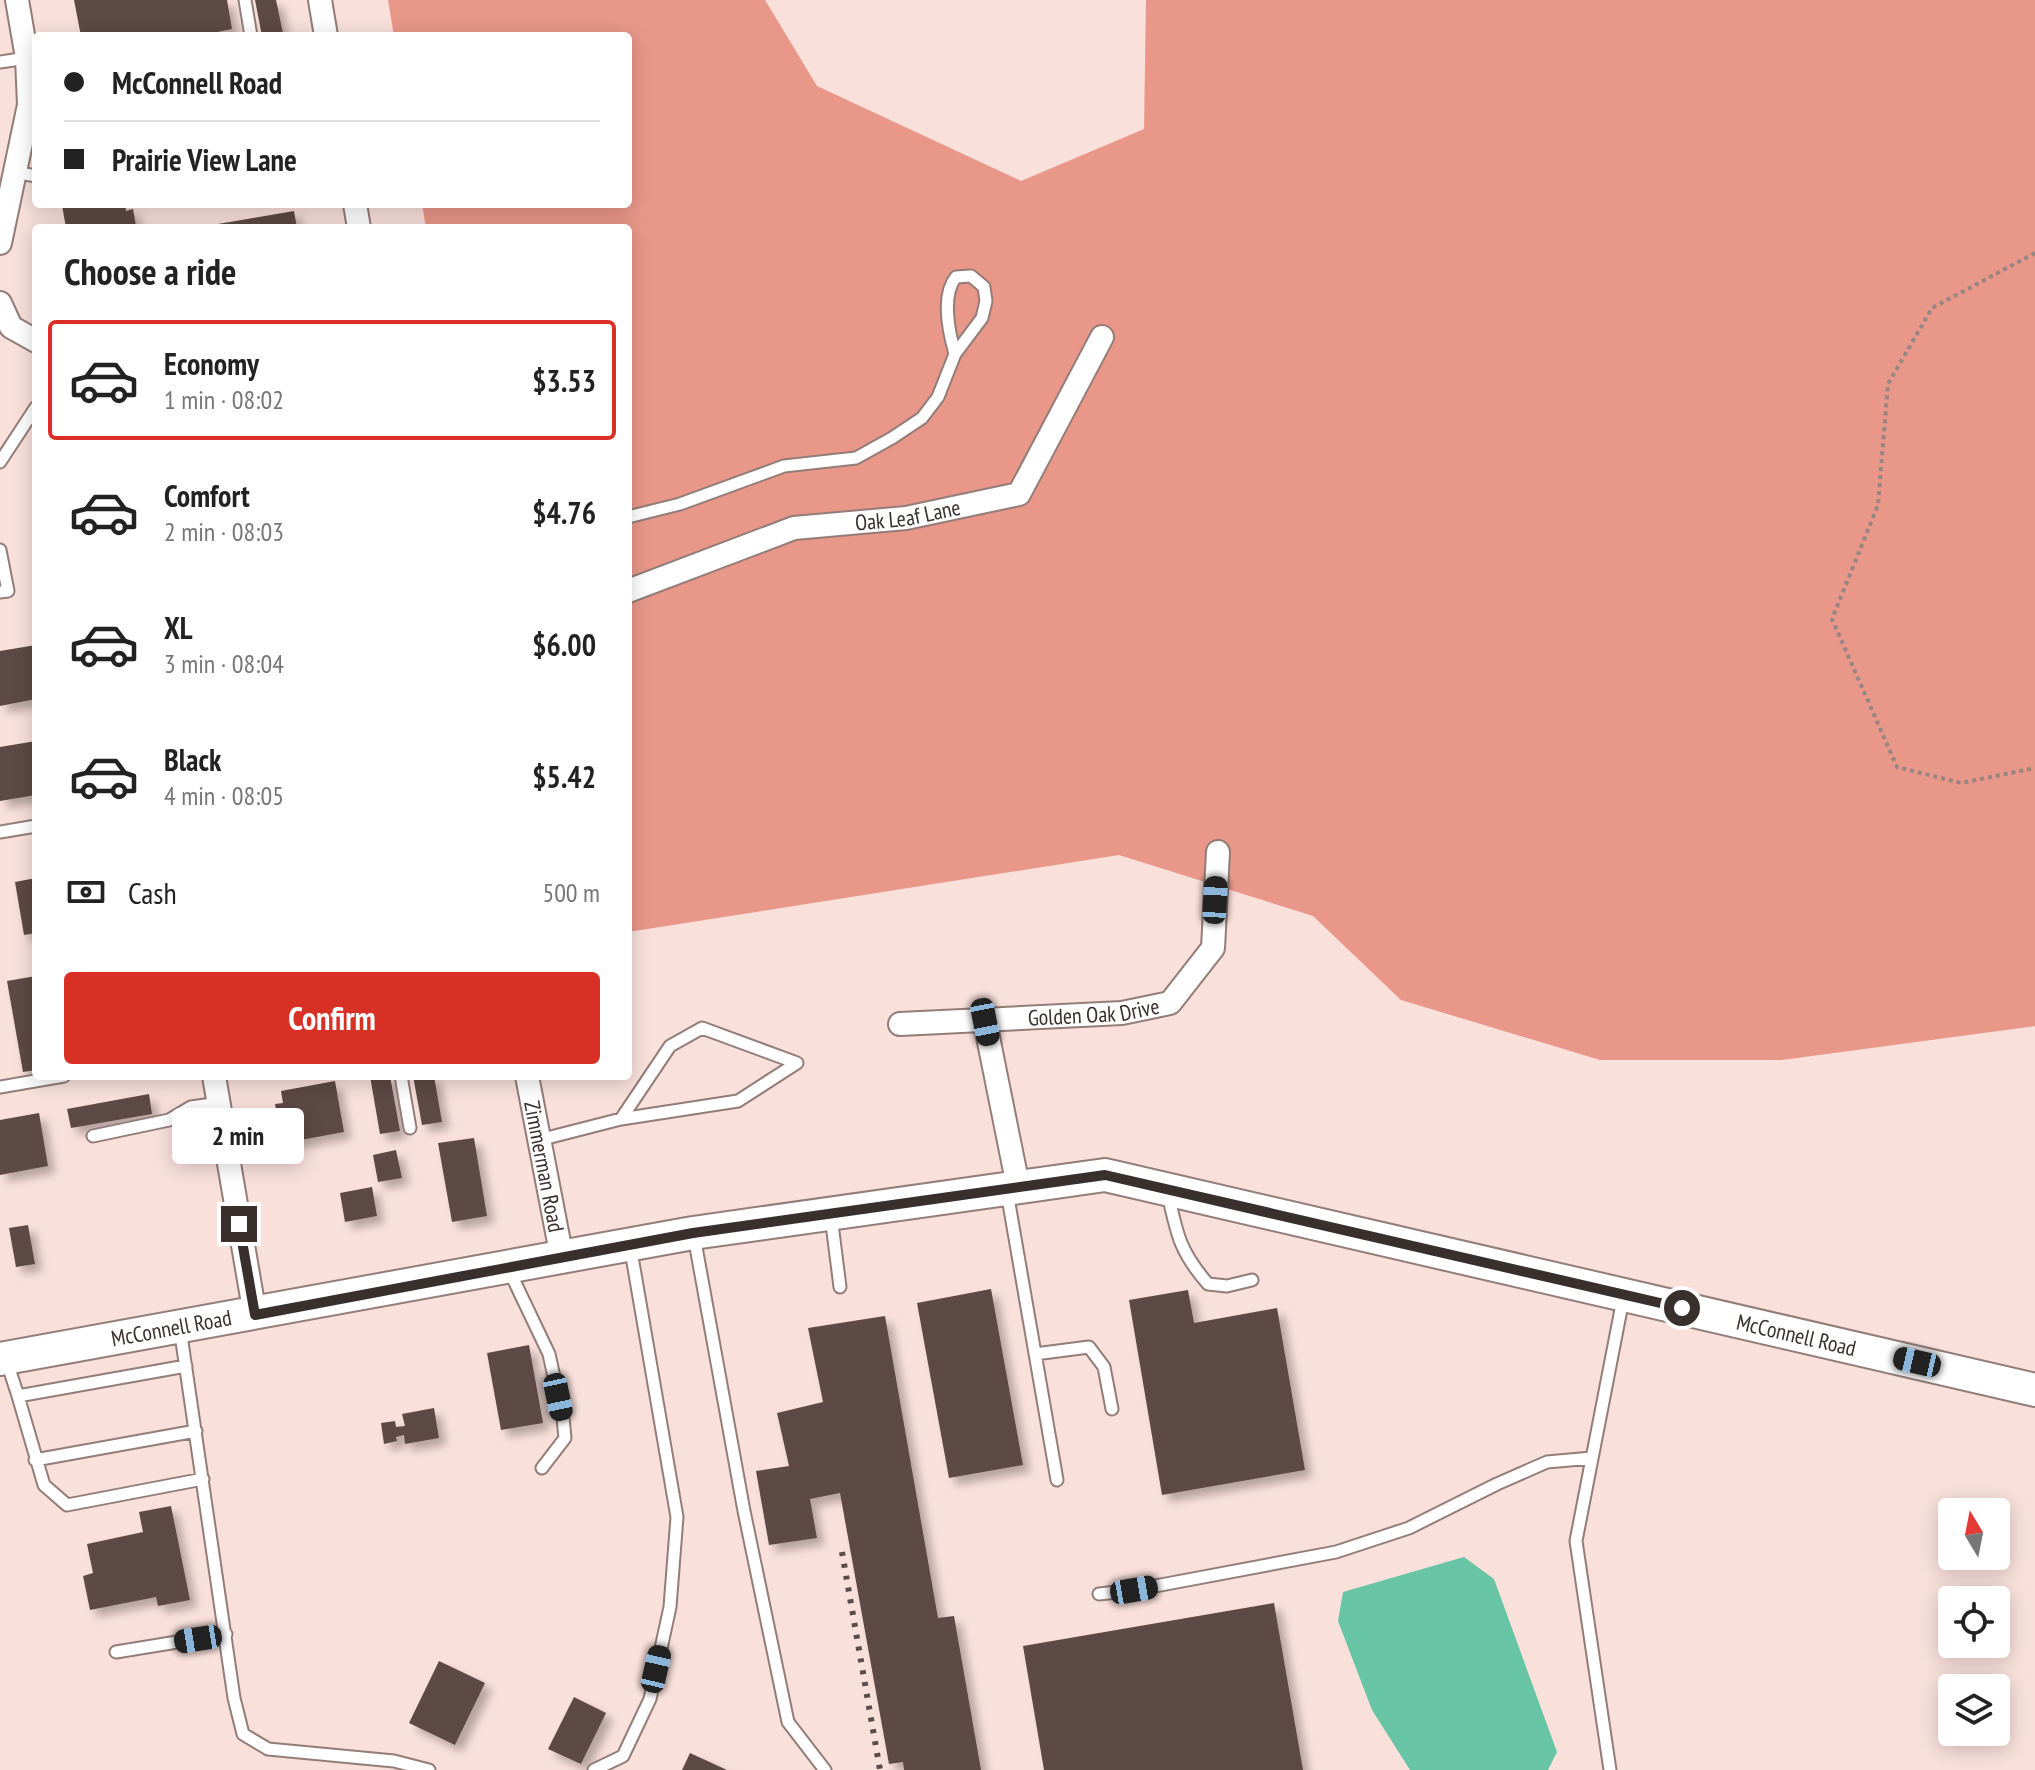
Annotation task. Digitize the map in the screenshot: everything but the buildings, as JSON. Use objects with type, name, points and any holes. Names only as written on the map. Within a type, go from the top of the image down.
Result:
[{"type":"street","points":[[0,243],[25,174],[32,106],[17,0]]},
{"type":"street","points":[[320,0],[325,32]]},
{"type":"street","points":[[0,303],[11,327],[32,339]]},
{"type":"street","name":"Oak Leaf Lane","points":[[632,589],[794,528],[906,518],[1019,494],[1102,337]]},
{"type":"street","name":"Golden Oak Drive","points":[[900,1024],[1122,1013],[1170,1003],[1213,948],[1218,852]]},
{"type":"street","points":[[985,1022],[1012,1187]]},
{"type":"street","points":[[215,1080],[255,1315]]},
{"type":"street","name":"Zimmerman Road","points":[[528,1080],[562,1258]]},
{"type":"street","name":"McConnell Road","points":[[3,1358],[255,1315],[693,1233],[1105,1175],[2035,1390]]},
{"type":"lane","points":[[245,0],[250,32]]},
{"type":"lane","points":[[0,62],[27,58]]},
{"type":"lane","points":[[632,516],[680,504],[784,466],[856,458],[922,418],[943,388],[955,354],[982,318],[986,301],[984,287],[971,276],[956,277],[951,284],[949,308],[955,354]]},
{"type":"lane","points":[[0,462],[32,413]]},
{"type":"lane","points":[[0,550],[8,591],[0,592]]},
{"type":"lane","points":[[0,832],[32,827]]},
{"type":"lane","points":[[539,1140],[621,1119],[738,1101],[797,1063],[702,1028],[670,1046],[621,1119]]},
{"type":"lane","points":[[0,1087],[41,1080]]},
{"type":"lane","points":[[402,1080],[410,1128]]},
{"type":"lane","points":[[93,1136],[169,1120],[191,1107],[219,1103]]},
{"type":"lane","points":[[1012,1187],[1035,1354],[1057,1480]]},
{"type":"lane","points":[[1167,1190],[1178,1241],[1191,1264],[1208,1284],[1227,1286],[1252,1280]]},
{"type":"lane","points":[[831,1215],[840,1287]]},
{"type":"lane","points":[[693,1233],[744,1511],[788,1722],[825,1770]]},
{"type":"lane","points":[[625,1770],[623,1756],[650,1699],[670,1607],[677,1517],[630,1245]]},
{"type":"lane","points":[[508,1268],[549,1354],[563,1418],[565,1438],[542,1468]]},
{"type":"lane","points":[[1610,1770],[1576,1541],[1624,1294]]},
{"type":"lane","points":[[180,1328],[234,1698],[243,1734],[268,1749],[394,1761],[429,1770]]},
{"type":"lane","points":[[1035,1354],[1089,1347],[1104,1367],[1112,1409]]},
{"type":"lane","points":[[3,1358],[18,1396],[44,1485],[67,1505],[203,1479]]},
{"type":"lane","points":[[18,1396],[186,1366]]},
{"type":"lane","points":[[35,1460],[196,1431]]},
{"type":"lane","points":[[1099,1594],[1336,1552],[1409,1528],[1547,1462],[1592,1458]]},
{"type":"lane","points":[[116,1652],[226,1634]]},
{"type":"lane","points":[[594,1770],[623,1756]]},
{"type":"path","points":[[2035,253],[1932,308],[1888,384],[1878,505],[1832,619],[1897,767],[1961,783],[2035,768]]},
{"type":"shaded area","points":[[388,0],[765,0],[817,86],[1021,181],[1144,129],[1146,0],[2035,0],[2035,1026],[1782,1060],[1600,1060],[1401,1000],[1313,916],[1119,855],[632,931],[632,224],[425,224],[423,208],[632,208],[632,32],[393,32]]},
{"type":"shaded area","points":[[1464,1557],[1494,1579],[1557,1752],[1548,1770],[1410,1770],[1372,1710],[1338,1621],[1343,1592]]},
{"type":"railway","points":[[842,1552],[880,1770]]},
{"type":"route","points":[[239,1224],[255,1315],[693,1233],[1105,1175],[1682,1308]]}]
